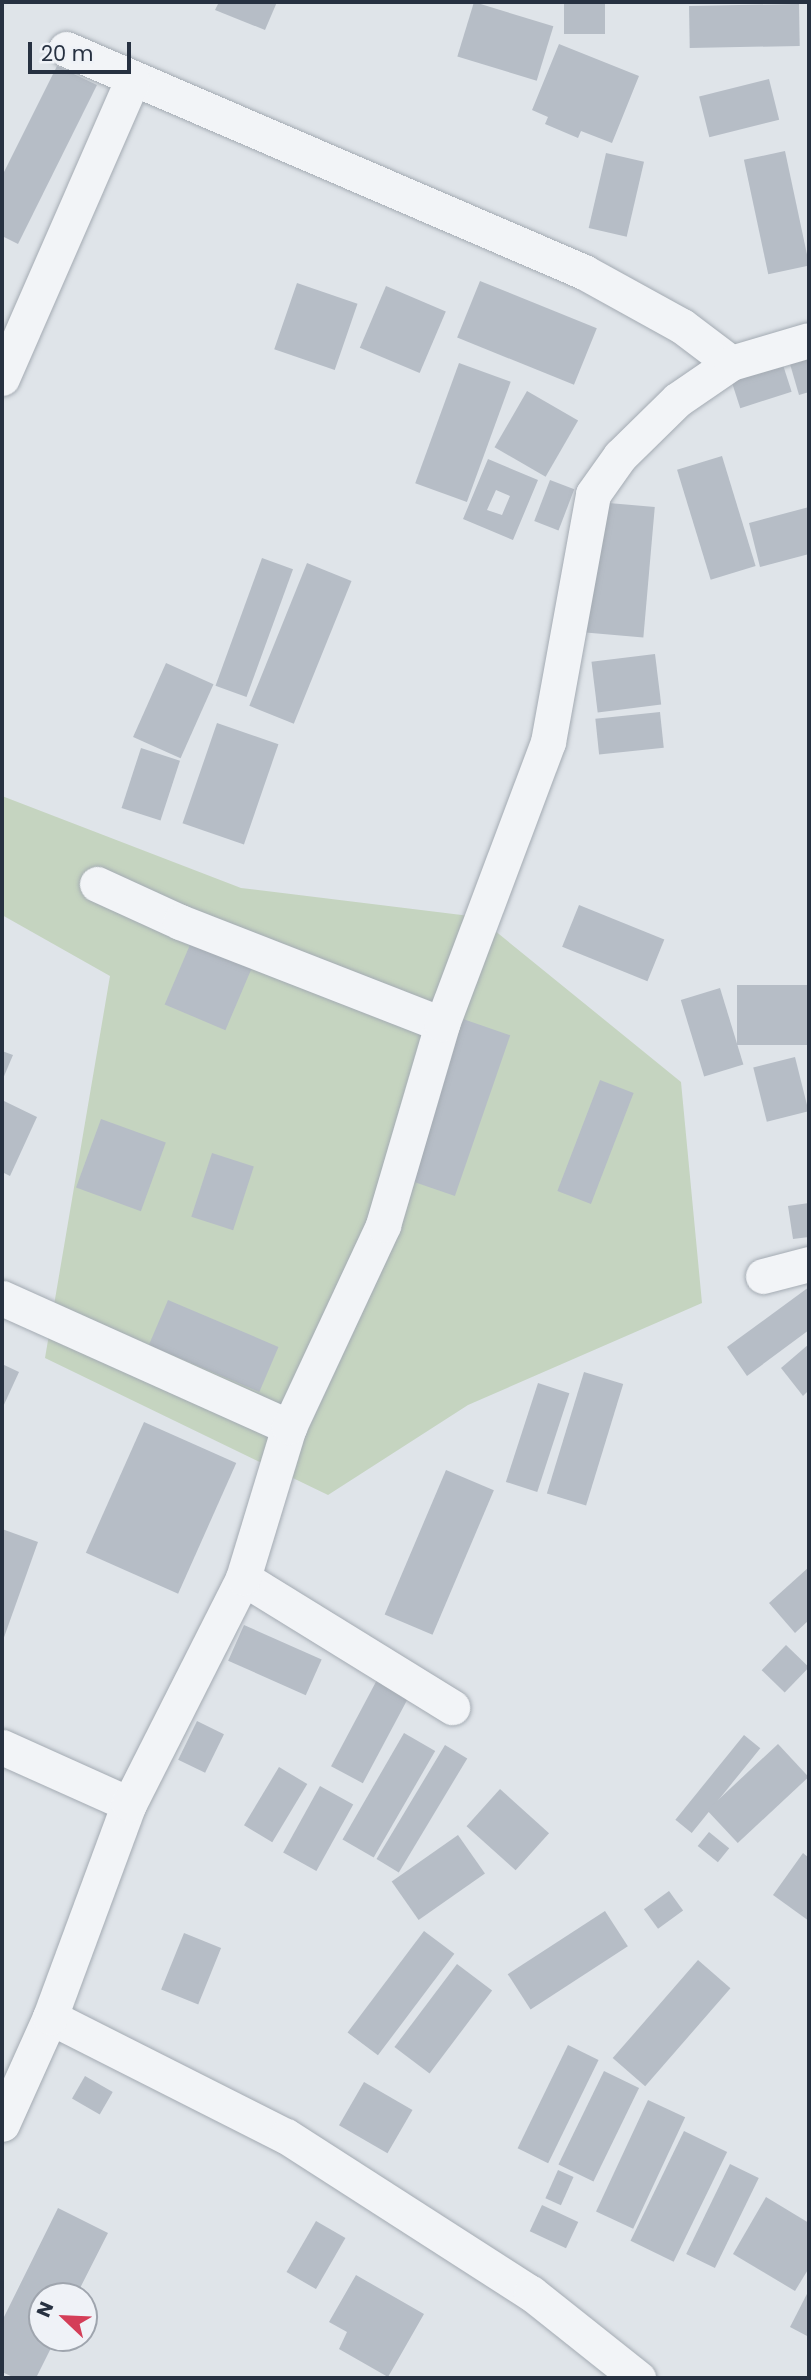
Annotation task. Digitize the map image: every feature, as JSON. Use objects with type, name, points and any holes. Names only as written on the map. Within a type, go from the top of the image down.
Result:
[{"type":"street","points":[[66,49],[132,80],[584,272],[682,326],[731,363]]},
{"type":"street","points":[[2,379],[132,80]]},
{"type":"street","points":[[2,2124],[50,2017],[129,1804],[243,1578],[289,1427],[383,1225],[442,1024],[548,742],[593,494],[620,456],[677,400],[731,363],[809,340]]},
{"type":"street","points":[[97,884],[180,922],[442,1024]]},
{"type":"street","points":[[763,1276],[809,1264]]},
{"type":"street","points":[[2,1298],[289,1427]]},
{"type":"street","points":[[243,1578],[452,1707]]},
{"type":"street","points":[[2,1747],[129,1804]]},
{"type":"street","points":[[50,2017],[286,2136],[531,2293],[639,2378]]},
{"type":"green space","points":[[2,796],[241,888],[478,917],[681,1082],[702,1303],[468,1405],[328,1495],[45,1358],[110,976],[2,915]]},
{"type":"building","points":[[219,2],[277,2],[265,30],[215,10]]},
{"type":"building","points":[[474,2],[553,26],[537,81],[457,57]]},
{"type":"building","points":[[564,2],[605,2],[605,34],[564,34]]},
{"type":"building","points":[[799,4],[800,46],[690,48],[689,6]]},
{"type":"building","points":[[559,44],[639,76],[612,143],[581,131],[578,138],[545,124],[548,117],[532,110]]},
{"type":"building","points":[[57,66],[97,85],[18,244],[2,236],[2,176]]},
{"type":"building","points":[[769,79],[779,120],[709,137],[699,96]]},
{"type":"building","points":[[785,151],[809,266],[768,274],[744,160]]},
{"type":"building","points":[[606,153],[644,162],[627,237],[589,228]]},
{"type":"building","points":[[480,281],[597,328],[574,385],[457,338]]},
{"type":"building","points":[[297,283],[358,304],[335,370],[274,349]]},
{"type":"building","points":[[386,286],[446,311],[420,373],[360,348]]},
{"type":"building","points":[[809,358],[809,392],[799,395],[790,364]]},
{"type":"building","points":[[459,363],[511,382],[467,502],[415,483]]},
{"type":"building","points":[[783,365],[792,392],[740,408],[732,382]]},
{"type":"building","points":[[527,391],[578,420],[546,477],[494,447]]},
{"type":"building","points":[[722,456],[756,566],[711,580],[677,470]]},
{"type":"building","points":[[488,459],[538,480],[513,540],[463,519]],"holes":[[[496,490],[510,496],[502,515],[487,510]]]},
{"type":"building","points":[[550,480],[574,489],[559,530],[534,521]]},
{"type":"building","points":[[597,502],[655,507],[643,638],[586,633]]},
{"type":"building","points":[[809,507],[809,554],[760,567],[749,523]]},
{"type":"building","points":[[262,558],[293,569],[246,697],[215,686]]},
{"type":"building","points":[[307,563],[352,581],[294,724],[249,706]]},
{"type":"building","points":[[655,654],[661,705],[598,712],[591,662]]},
{"type":"building","points":[[166,663],[214,684],[181,758],[133,737]]},
{"type":"building","points":[[660,712],[664,748],[599,755],[595,719]]},
{"type":"building","points":[[217,723],[278,744],[244,844],[182,823]]},
{"type":"building","points":[[141,748],[180,761],[161,821],[122,808]]},
{"type":"building","points":[[579,905],[664,939],[647,981],[562,947]]},
{"type":"building","points":[[192,940],[253,966],[225,1030],[165,1004]]},
{"type":"building","points":[[737,985],[809,985],[809,1045],[737,1045]]},
{"type":"building","points":[[720,988],[743,1065],[704,1076],[681,1000]]},
{"type":"building","points":[[463,1019],[510,1035],[455,1196],[408,1180]]},
{"type":"building","points":[[2,1051],[13,1055],[2,1081]]},
{"type":"building","points":[[795,1057],[809,1111],[767,1122],[753,1067]]},
{"type":"building","points":[[600,1080],[634,1093],[591,1204],[557,1191]]},
{"type":"building","points":[[4,1101],[37,1117],[10,1176],[2,1172]]},
{"type":"building","points":[[101,1119],[166,1143],[141,1211],[76,1188]]},
{"type":"building","points":[[212,1153],[254,1167],[233,1230],[191,1217]]},
{"type":"building","points":[[809,1203],[809,1237],[793,1239],[788,1206]]},
{"type":"building","points":[[809,1287],[809,1330],[747,1376],[727,1347]]},
{"type":"building","points":[[168,1300],[278,1347],[259,1392],[149,1345]]},
{"type":"building","points":[[809,1344],[809,1390],[803,1396],[781,1368]]},
{"type":"building","points":[[2,1364],[19,1372],[2,1409]]},
{"type":"building","points":[[584,1372],[623,1384],[586,1505],[547,1493]]},
{"type":"building","points":[[538,1383],[569,1393],[537,1492],[506,1482]]},
{"type":"building","points":[[144,1422],[236,1463],[178,1594],[86,1553]]},
{"type":"building","points":[[446,1470],[494,1490],[433,1635],[385,1615]]},
{"type":"building","points":[[2,1529],[38,1542],[2,1643]]},
{"type":"building","points":[[809,1567],[809,1620],[795,1633],[769,1603]]},
{"type":"building","points":[[244,1625],[322,1660],[306,1695],[228,1661]]},
{"type":"building","points":[[786,1645],[809,1667],[785,1692],[762,1670]]},
{"type":"building","points":[[378,1678],[410,1695],[363,1783],[331,1766]]},
{"type":"building","points":[[197,1721],[224,1734],[205,1773],[178,1760]]},
{"type":"building","points":[[404,1733],[435,1751],[374,1858],[342,1840]]},
{"type":"building","points":[[744,1735],[760,1748],[692,1833],[675,1820]]},
{"type":"building","points":[[778,1744],[809,1777],[738,1843],[707,1810]]},
{"type":"building","points":[[445,1745],[467,1758],[399,1872],[376,1859]]},
{"type":"building","points":[[279,1767],[307,1784],[272,1842],[244,1825]]},
{"type":"building","points":[[320,1786],[353,1804],[316,1871],[283,1852]]},
{"type":"building","points":[[500,1789],[549,1833],[516,1870],[467,1826]]},
{"type":"building","points":[[709,1832],[729,1848],[718,1862],[698,1846]]},
{"type":"building","points":[[458,1835],[485,1874],[419,1920],[392,1881]]},
{"type":"building","points":[[803,1853],[809,1858],[809,1921],[773,1895]]},
{"type":"building","points":[[669,1891],[683,1910],[658,1929],[644,1909]]},
{"type":"building","points":[[605,1911],[628,1946],[531,2009],[508,1974]]},
{"type":"building","points":[[424,1931],[454,1954],[378,2055],[348,2032]]},
{"type":"building","points":[[184,1933],[221,1948],[198,2005],[161,1990]]},
{"type":"building","points":[[698,1960],[730,1988],[645,2086],[613,2058]]},
{"type":"building","points":[[457,1964],[492,1990],[430,2074],[394,2047]]},
{"type":"building","points":[[568,2045],[599,2060],[548,2163],[518,2148]]},
{"type":"building","points":[[604,2071],[639,2088],[593,2182],[558,2164]]},
{"type":"building","points":[[85,2076],[113,2092],[100,2115],[72,2099]]},
{"type":"building","points":[[364,2082],[412,2110],[387,2153],[339,2125]]},
{"type":"building","points":[[648,2100],[685,2117],[633,2229],[596,2211]]},
{"type":"building","points":[[684,2131],[727,2152],[674,2262],[631,2241]]},
{"type":"building","points":[[730,2164],[759,2178],[715,2268],[686,2254]]},
{"type":"building","points":[[558,2170],[574,2177],[561,2205],[545,2198]]},
{"type":"building","points":[[766,2197],[809,2223],[809,2268],[795,2291],[733,2254]]},
{"type":"building","points":[[542,2205],[578,2222],[566,2248],[530,2231]]},
{"type":"building","points":[[58,2208],[108,2233],[83,2282],[28,2282],[28,2352],[49,2352],[36,2378],[15,2378],[2,2372],[2,2321]]},
{"type":"building","points":[[316,2221],[345,2238],[316,2289],[286,2272]]},
{"type":"building","points":[[356,2275],[424,2314],[388,2377],[339,2349],[347,2332],[329,2322]]},
{"type":"building","points":[[809,2290],[809,2337],[790,2327]]}]
